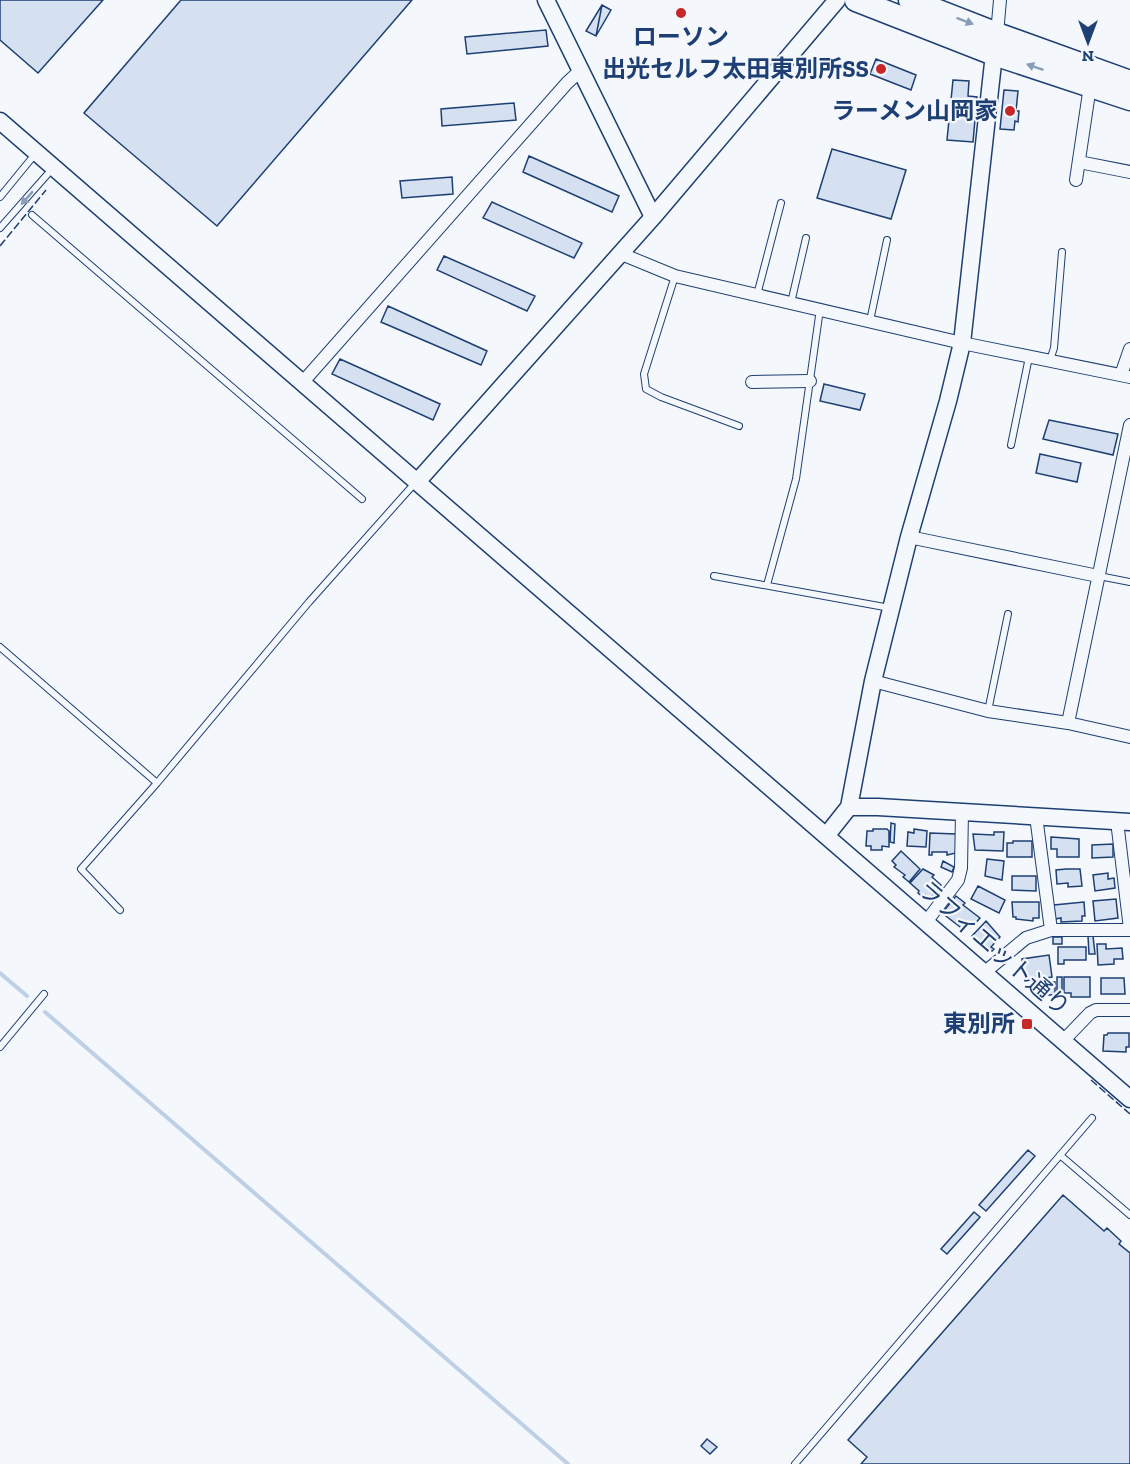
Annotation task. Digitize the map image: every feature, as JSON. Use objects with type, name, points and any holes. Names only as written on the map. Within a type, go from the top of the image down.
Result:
[{"type":"highway","points":[[856,0],[995,44],[1130,82]]},
{"type":"highway","points":[[910,0],[995,44],[1090,86],[1130,99]]},
{"type":"street","points":[[546,0],[653,217]]},
{"type":"street","points":[[417,482],[653,217],[837,0]]},
{"type":"street","points":[[826,836],[849,807],[873,681],[909,537],[962,343],[1000,0]]},
{"type":"street","points":[[302,383],[567,83],[581,70]]},
{"type":"street","points":[[1076,180],[1090,86]]},
{"type":"street","name":"ラフィエット通り","points":[[0,121],[1130,1098]]},
{"type":"street","points":[[1079,162],[1130,172]]},
{"type":"street","points":[[619,253],[675,276],[962,343],[1126,376],[1130,349]]},
{"type":"street","points":[[752,382],[810,381]]},
{"type":"street","points":[[1068,723],[1130,425]]},
{"type":"street","points":[[909,537],[1098,576]]},
{"type":"street","points":[[873,681],[988,711],[1068,723],[1130,737]]},
{"type":"street","points":[[849,807],[1123,821],[1130,929],[1051,930],[1026,938],[985,972]]},
{"type":"street","points":[[926,921],[958,880],[961,868],[962,812]]},
{"type":"street","points":[[1036,816],[1051,930]]},
{"type":"street","points":[[1064,1040],[1090,1012],[1130,1010]]},
{"type":"lane","points":[[0,196],[36,153]]},
{"type":"lane","points":[[0,228],[54,168]]},
{"type":"lane","points":[[757,295],[781,203]]},
{"type":"lane","points":[[32,215],[362,499]]},
{"type":"lane","points":[[791,303],[807,238]]},
{"type":"lane","points":[[870,321],[887,240]]},
{"type":"lane","points":[[1050,361],[1054,348],[1062,252]]},
{"type":"lane","points":[[675,276],[644,374],[646,389],[660,397],[739,426]]},
{"type":"lane","points":[[767,585],[796,479],[820,309]]},
{"type":"lane","points":[[1011,445],[1029,357]]},
{"type":"lane","points":[[120,910],[81,869],[157,783],[309,602],[417,482]]},
{"type":"lane","points":[[714,576],[891,608]]},
{"type":"lane","points":[[1098,576],[1130,582]]},
{"type":"lane","points":[[988,711],[1008,614]]},
{"type":"lane","points":[[0,647],[157,783]]},
{"type":"lane","points":[[0,1047],[44,994]]},
{"type":"lane","points":[[795,1464],[1092,1118]]},
{"type":"lane","points":[[1060,1155],[1130,1215]]},
{"type":"building","points":[[0,0],[103,0],[38,73],[0,40]]},
{"type":"building","points":[[181,0],[412,0],[217,226],[84,113]]},
{"type":"building","points":[[602,5],[596,36],[586,31]]},
{"type":"building","points":[[602,5],[611,10],[596,36]]},
{"type":"building","points":[[546,30],[548,46],[467,54],[465,37]]},
{"type":"building","points":[[876,59],[916,75],[911,90],[870,74]]},
{"type":"building","points":[[953,80],[969,81],[968,96],[977,97],[973,142],[947,140]]},
{"type":"building","points":[[1004,90],[1018,91],[1016,111],[1019,111],[1018,122],[1015,121],[1014,130],[1000,129]]},
{"type":"building","points":[[514,103],[516,120],[442,126],[441,109]]},
{"type":"building","points":[[832,149],[906,170],[891,219],[817,198]]},
{"type":"building","points":[[529,156],[619,196],[612,212],[523,172]]},
{"type":"building","points":[[452,177],[453,194],[402,198],[400,181]]},
{"type":"building","points":[[492,202],[582,243],[574,258],[483,218]]},
{"type":"building","points":[[444,256],[535,296],[527,311],[437,270]]},
{"type":"building","points":[[388,306],[487,351],[481,365],[381,322]]},
{"type":"building","points":[[340,359],[440,404],[433,420],[332,374]]},
{"type":"building","points":[[824,384],[865,394],[860,410],[820,401]]},
{"type":"building","points":[[1049,420],[1118,434],[1113,455],[1043,439]]},
{"type":"building","points":[[1040,454],[1081,463],[1077,482],[1036,473]]},
{"type":"building","points":[[891,823],[895,824],[894,843],[890,842]]},
{"type":"building","points":[[873,829],[889,831],[889,847],[882,846],[882,850],[871,850],[871,846],[866,846],[867,831],[873,831]]},
{"type":"building","points":[[914,829],[927,831],[926,847],[907,846],[908,832],[914,833]]},
{"type":"building","points":[[994,832],[1004,832],[1003,851],[975,850],[973,834],[994,835]]},
{"type":"building","points":[[930,833],[956,834],[956,853],[947,855],[947,852],[932,852],[932,855],[929,855]]},
{"type":"building","points":[[1051,837],[1079,839],[1079,857],[1057,857],[1057,849],[1051,849]]},
{"type":"building","points":[[1013,841],[1032,841],[1032,857],[1007,857],[1007,843],[1013,843]]},
{"type":"building","points":[[1113,844],[1113,857],[1092,858],[1092,845]]},
{"type":"building","points":[[901,851],[920,869],[909,882],[903,877],[905,875],[894,867],[896,865],[892,861]]},
{"type":"building","points":[[987,859],[1004,861],[1002,880],[985,876]]},
{"type":"building","points":[[943,861],[954,867],[952,872],[941,867]]},
{"type":"building","points":[[923,869],[934,875],[932,877],[941,885],[930,899],[918,893],[919,891],[910,883]]},
{"type":"building","points":[[1080,869],[1082,886],[1068,887],[1068,883],[1057,884],[1056,870]]},
{"type":"building","points":[[1108,873],[1108,879],[1114,878],[1115,888],[1095,891],[1093,875]]},
{"type":"building","points":[[1012,876],[1036,876],[1036,891],[1012,890]]},
{"type":"building","points":[[978,886],[1005,900],[999,913],[971,899]]},
{"type":"building","points":[[956,896],[965,903],[963,905],[980,918],[973,926],[970,923],[964,930],[942,913]]},
{"type":"building","points":[[1116,899],[1118,918],[1095,921],[1093,901]]},
{"type":"building","points":[[1012,902],[1039,902],[1039,918],[1033,918],[1033,921],[1016,919],[1013,917]]},
{"type":"building","points":[[1084,902],[1085,916],[1082,916],[1082,921],[1061,922],[1061,918],[1055,919],[1054,905]]},
{"type":"building","points":[[986,921],[1000,937],[991,947],[994,949],[992,951],[972,936]]},
{"type":"building","points":[[1088,936],[1093,936],[1095,954],[1089,954]]},
{"type":"building","points":[[1053,937],[1062,937],[1062,944],[1053,944]]},
{"type":"building","points":[[1097,944],[1106,944],[1106,949],[1122,948],[1123,959],[1114,959],[1114,964],[1098,965]]},
{"type":"building","points":[[1058,947],[1086,947],[1086,960],[1064,960],[1064,964],[1058,964]]},
{"type":"building","points":[[1049,955],[1052,977],[1025,981],[1022,959]]},
{"type":"building","points":[[1057,977],[1062,977],[1062,995],[1057,995]]},
{"type":"building","points":[[1064,977],[1090,977],[1090,997],[1071,997],[1071,993],[1064,993]]},
{"type":"building","points":[[1101,978],[1124,978],[1125,994],[1101,994]]},
{"type":"building","points":[[1040,982],[1055,982],[1055,995],[1040,995]]},
{"type":"building","points":[[1129,1033],[1129,1047],[1126,1047],[1126,1052],[1103,1051],[1104,1035]]},
{"type":"building","points":[[1028,1150],[1035,1156],[986,1211],[979,1205]]},
{"type":"building","points":[[1063,1195],[1104,1231],[1107,1228],[1121,1241],[1119,1244],[1130,1253],[1130,1464],[861,1464],[867,1457],[848,1440]]},
{"type":"building","points":[[974,1212],[980,1217],[947,1254],[941,1249]]},
{"type":"building","points":[[707,1439],[717,1447],[710,1454],[701,1446]]},
{"type":"waterway","points":[[0,973],[27,996]]},
{"type":"waterway","points":[[45,1012],[568,1464]]},
{"type":"fence","points":[[0,246],[46,190]]},
{"type":"fence","points":[[1091,1080],[1130,1114]]},
{"type":"place","name":"ローソン","points":[[681,13]]},
{"type":"place","name":"出光セルフ太田東別所SS","points":[[881,69]]},
{"type":"place","name":"ラーメン山岡家","points":[[1010,111]]},
{"type":"place","name":"東別所","points":[[1027,1024]]}]
